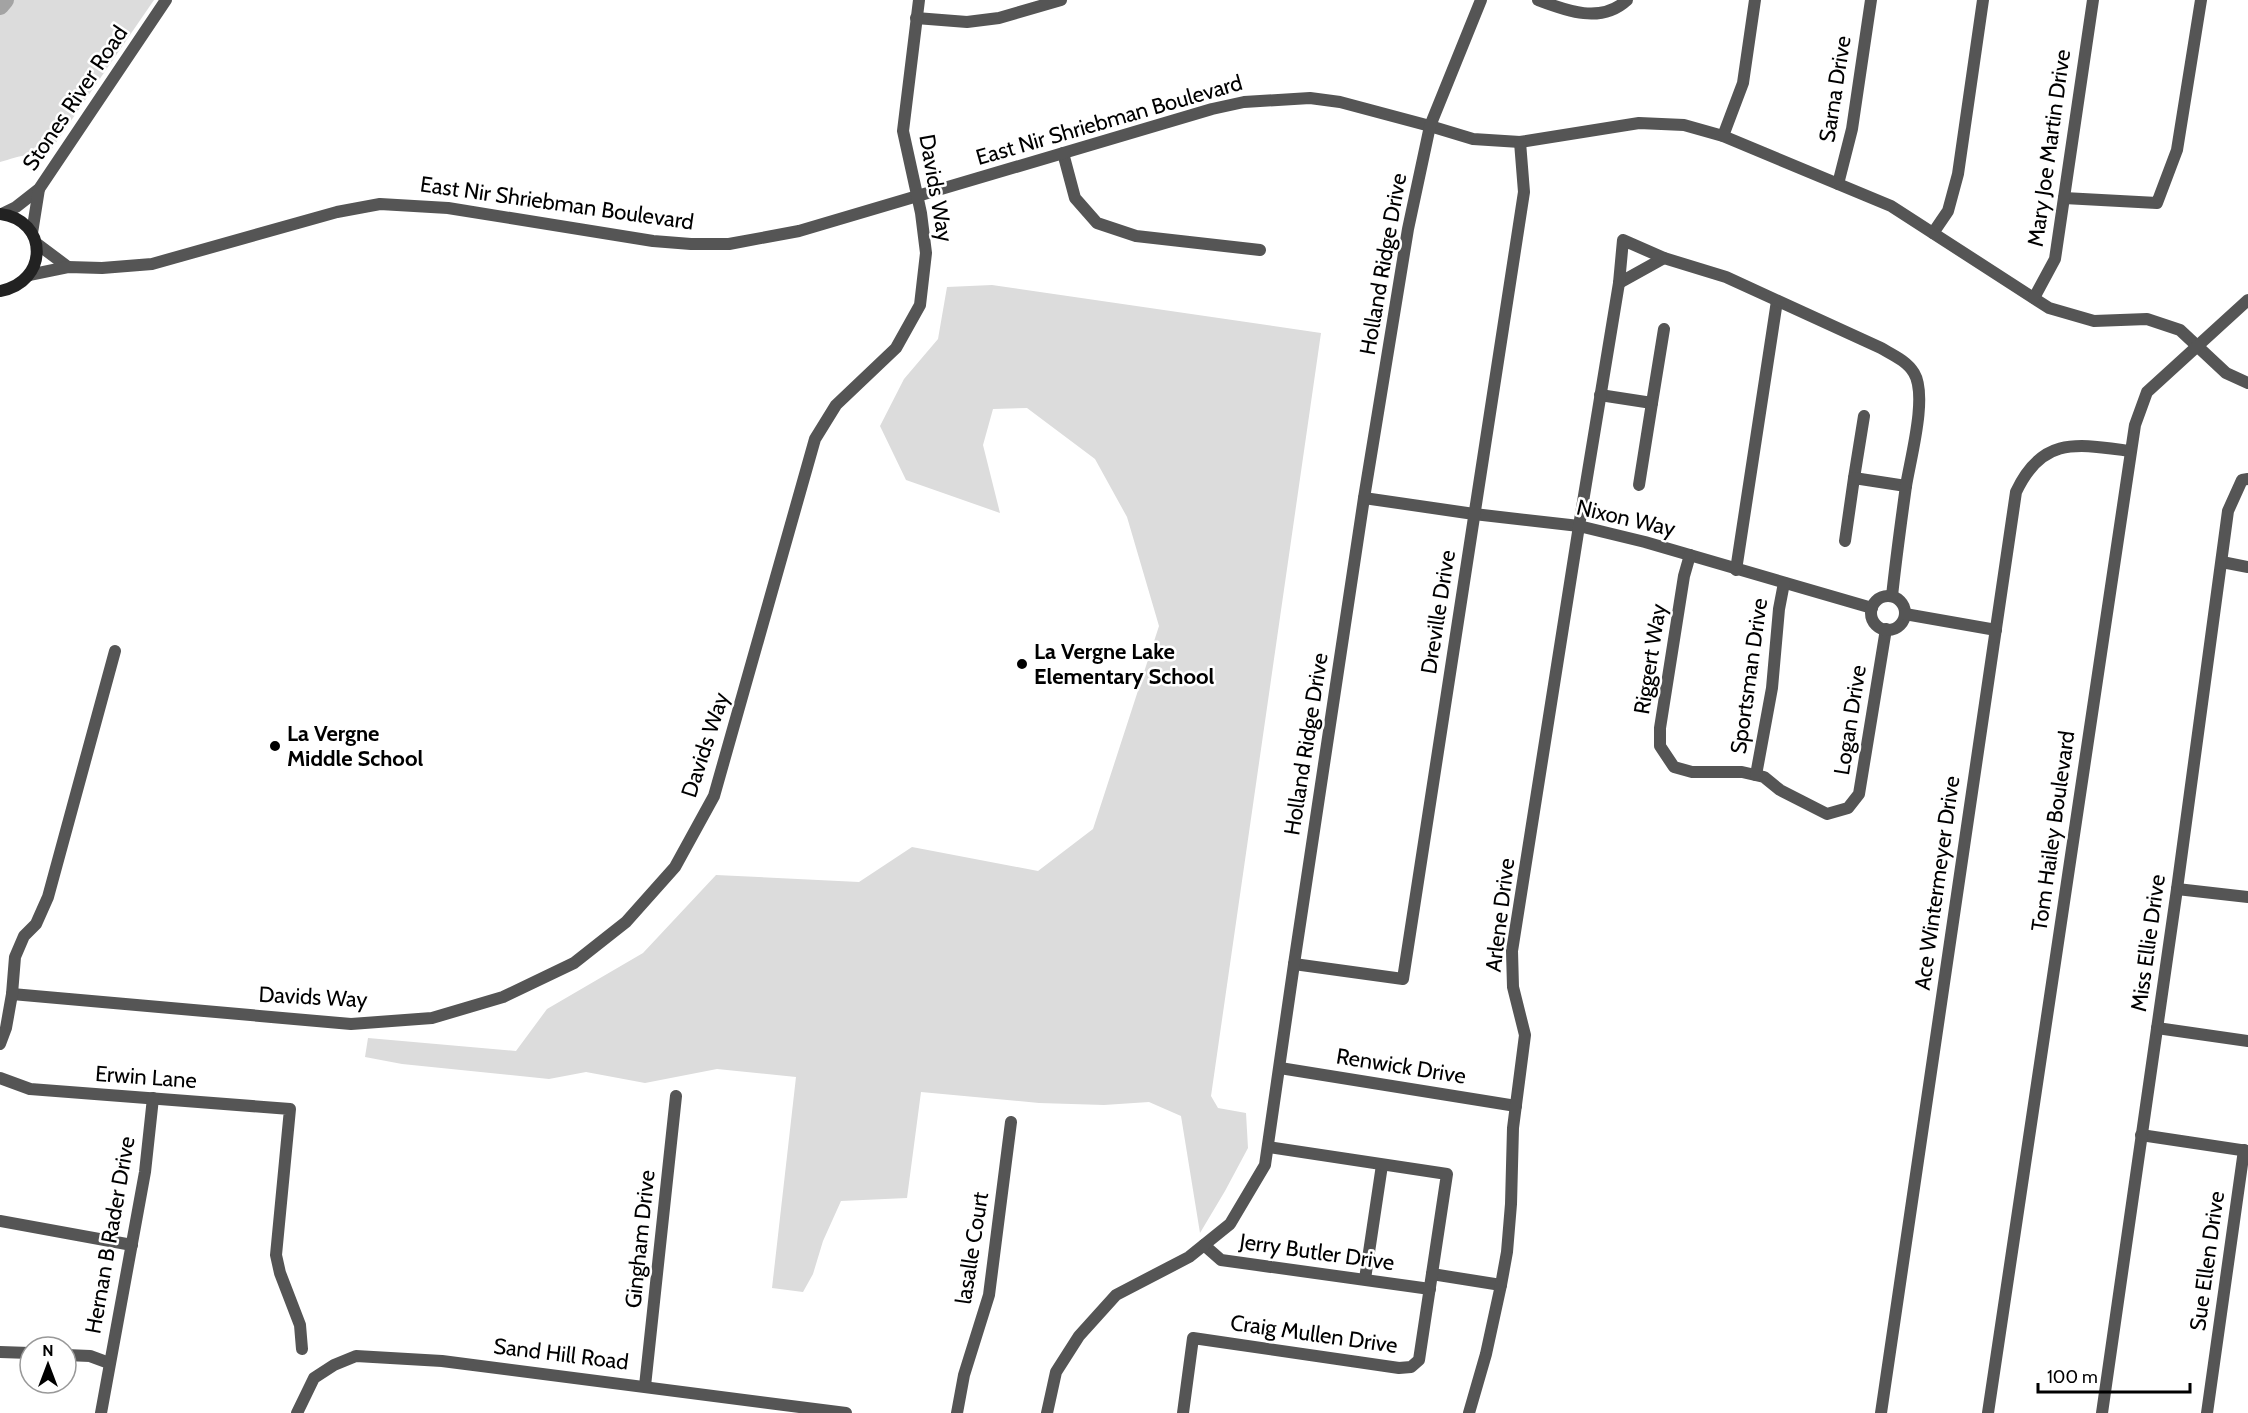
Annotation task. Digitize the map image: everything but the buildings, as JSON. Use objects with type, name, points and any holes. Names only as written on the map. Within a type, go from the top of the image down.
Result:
[{"type":"main road","name":"Stones River Road","points":[[1,214],[18,218],[34,238],[36,263],[29,275]]},
{"type":"main road","points":[[0,291],[12,289],[24,282],[29,275]]},
{"type":"street","name":"Stones River Road","points":[[1,214],[16,207],[39,189],[166,0]]},
{"type":"street","name":"Davids Way","points":[[12,994],[351,1024],[432,1018],[503,997],[574,963],[626,922],[675,867],[714,796],[815,439],[836,405],[896,348],[920,305],[926,253],[903,131],[919,0]]},
{"type":"street","points":[[916,18],[967,22],[999,18],[1061,0]]},
{"type":"street","name":"Holland Ridge Drive","points":[[1047,1413],[1056,1372],[1079,1336],[1116,1295],[1189,1257],[1230,1224],[1265,1165],[1364,498],[1408,229],[1430,126],[1481,0]]},
{"type":"street","points":[[1539,0],[1569,12],[1599,14],[1627,0]]},
{"type":"street","points":[[1723,136],[1743,83],[1755,0]]},
{"type":"street","name":"Sarna Drive","points":[[1838,184],[1852,129],[1871,0]]},
{"type":"street","points":[[1933,233],[1948,211],[1958,174],[1983,0]]},
{"type":"street","name":"Mary Joe Martin Drive","points":[[2034,298],[2055,259],[2093,0]]},
{"type":"street","points":[[2064,198],[2157,203],[2177,150],[2201,0]]},
{"type":"street","name":"East Nir Shriebman Boulevard","points":[[29,275],[68,267],[102,268],[152,264],[337,212],[380,204],[448,208],[653,240],[692,244],[729,244],[800,231],[1212,109],[1279,98],[1310,98],[1340,102],[1473,139],[1520,142],[1639,123],[1684,125],[1723,136],[1891,206],[2049,308],[2094,321],[2147,319],[2180,330],[2226,373],[2248,383]]},
{"type":"street","name":"Dreville Drive","points":[[1294,964],[1402,979],[1524,192],[1520,142]]},
{"type":"street","points":[[1063,153],[1075,198],[1097,223],[1136,236],[1260,250]]},
{"type":"street","name":"Stones River Road","points":[[34,238],[39,189]]},
{"type":"street","points":[[34,238],[68,267]]},
{"type":"street","name":"Arlene Drive","points":[[1469,1413],[1486,1354],[1501,1285],[1511,1204],[1513,1128],[1525,1035],[1513,987],[1512,951],[1619,283],[1623,240],[1664,258]]},
{"type":"street","points":[[1619,283],[1664,258],[1726,277],[1881,348],[1904,362],[1914,373],[1919,388],[1917,425],[1906,486],[1892,596]]},
{"type":"street","name":"Tom Hailey Boulevard","points":[[1988,1413],[2135,425],[2147,392],[2248,300]]},
{"type":"street","points":[[1736,570],[1777,301]]},
{"type":"street","points":[[1640,485],[1664,329]]},
{"type":"street","points":[[1600,395],[1652,403]]},
{"type":"street","points":[[1845,541],[1864,416]]},
{"type":"street","name":"Ace Wintermeyer Drive","points":[[1881,1413],[2016,492],[2026,472],[2044,455],[2062,447],[2086,446],[2130,451]]},
{"type":"street","points":[[1854,478],[1906,486]]},
{"type":"street","name":"Miss Ellie Drive","points":[[2102,1413],[2228,511],[2245,480]]},
{"type":"street","name":"Nixon Way","points":[[1364,498],[1579,526],[1690,555],[1872,608]]},
{"type":"street","name":"Riggert Way","points":[[1674,767],[1660,746],[1660,728],[1684,576],[1690,555]]},
{"type":"street","points":[[2222,562],[2248,567]]},
{"type":"street","name":"Sportsman Drive","points":[[1756,775],[1772,688],[1779,609],[1784,583]]},
{"type":"street","points":[[1892,596],[1901,602],[1905,614],[1899,626],[1886,629],[1874,622],[1872,608],[1876,600],[1881,597],[1892,596]]},
{"type":"street","points":[[1905,614],[1996,630]]},
{"type":"street","name":"Logan Drive","points":[[1674,767],[1692,772],[1742,772],[1756,775],[1764,777],[1780,790],[1809,807],[1827,814],[1848,808],[1859,794],[1862,783],[1886,629]]},
{"type":"street","points":[[0,1044],[6,1028],[12,994],[15,957],[24,936],[36,924],[48,897],[115,651]]},
{"type":"street","points":[[2177,889],[2248,897]]},
{"type":"street","points":[[2157,1029],[2248,1041]]},
{"type":"street","name":"Renwick Drive","points":[[1280,1068],[1516,1106]]},
{"type":"street","name":"Erwin Lane","points":[[0,1078],[30,1089],[290,1109],[276,1255],[280,1273],[300,1324],[302,1349]]},
{"type":"street","name":"Gingham Drive","points":[[645,1386],[676,1096]]},
{"type":"street","name":"Hernan B Rader Drive","points":[[101,1413],[145,1172],[153,1098]]},
{"type":"street","name":"lasalle Court","points":[[957,1413],[964,1374],[989,1295],[1011,1122]]},
{"type":"street","points":[[2141,1135],[2246,1150]]},
{"type":"street","points":[[1268,1147],[1382,1165],[1365,1279]]},
{"type":"street","name":"Sue Ellen Drive","points":[[2207,1413],[2246,1150]]},
{"type":"street","name":"Craig Mullen Drive","points":[[1183,1413],[1193,1338],[1388,1366],[1411,1367],[1419,1360],[1447,1174],[1382,1165]]},
{"type":"street","points":[[0,1221],[132,1245]]},
{"type":"street","name":"Jerry Butler Drive","points":[[1204,1245],[1221,1260],[1430,1289]]},
{"type":"street","points":[[1432,1274],[1501,1285]]},
{"type":"street","points":[[0,1352],[18,1353]]},
{"type":"street","points":[[78,1356],[90,1356],[109,1363]]},
{"type":"street","name":"Sand Hill Road","points":[[297,1413],[314,1378],[334,1365],[356,1356],[442,1361],[846,1413]]},
{"type":"shaded area","points":[[0,0],[154,0],[44,160],[28,155],[0,162]]},
{"type":"shaded area","points":[[992,285],[1321,333],[1211,1096],[1218,1108],[1246,1113],[1248,1148],[1200,1233],[1181,1116],[1149,1102],[1104,1105],[1039,1103],[921,1092],[907,1198],[841,1201],[823,1241],[813,1274],[803,1292],[772,1288],[796,1077],[717,1069],[645,1083],[586,1072],[549,1079],[402,1064],[365,1057],[368,1038],[516,1051],[547,1009],[643,953],[716,875],[859,882],[912,847],[1038,871],[1093,829],[1159,626],[1127,517],[1095,459],[1027,408],[993,409],[983,445],[1000,513],[906,480],[880,426],[904,379],[938,339],[947,287]]},
{"type":"waterway","points":[[0,6],[5,0]]},
{"type":"place","name":"La Vergne Lake Elementary School","points":[[1022,664]]},
{"type":"place","name":"La Vergne Middle School","points":[[275,746]]}]
